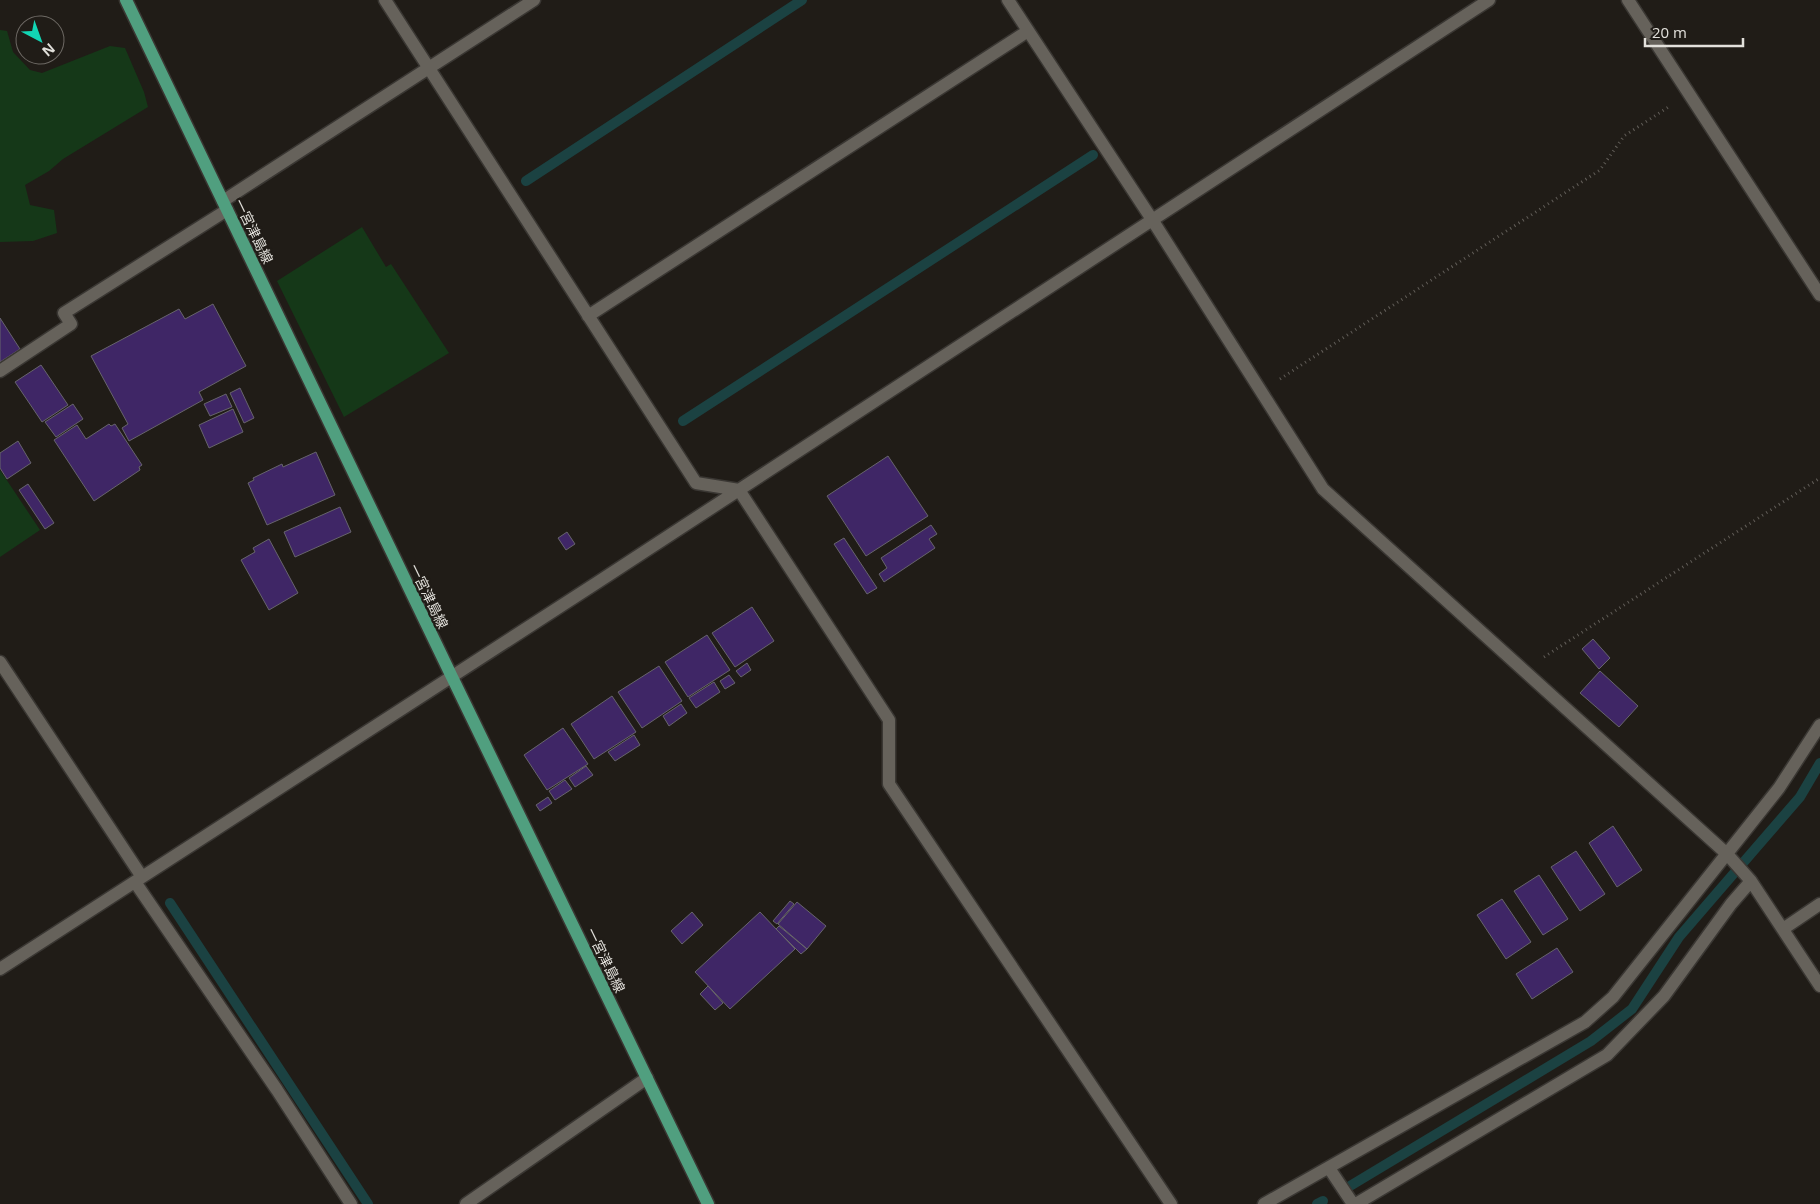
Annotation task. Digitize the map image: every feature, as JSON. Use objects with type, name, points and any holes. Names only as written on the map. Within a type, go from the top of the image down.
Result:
[{"type":"main road","name":"一宮津島線","points":[[126,0],[708,1204]]},
{"type":"street","points":[[385,0],[696,483],[739,490],[889,720],[890,784],[1171,1204]]},
{"type":"street","points":[[0,370],[71,324],[64,313],[429,68],[534,0]]},
{"type":"street","points":[[1008,0],[1323,489],[1727,854],[1751,881],[1820,986]]},
{"type":"street","points":[[0,969],[452,677],[1489,0]]},
{"type":"street","points":[[1628,0],[1820,295]]},
{"type":"street","points":[[588,316],[1028,31]]},
{"type":"street","points":[[0,662],[138,879],[351,1204]]},
{"type":"street","points":[[1264,1204],[1585,1022],[1613,997],[1727,854],[1779,788],[1820,725]]},
{"type":"street","points":[[1329,1168],[1354,1204],[1607,1055],[1664,996],[1731,904],[1751,881]]},
{"type":"street","points":[[1783,929],[1820,904]]},
{"type":"street","points":[[466,1204],[647,1078]]},
{"type":"path","points":[[1261,392],[1600,170],[1624,136],[1689,94]]},
{"type":"path","points":[[1529,675],[1546,654],[1820,478]]},
{"type":"green space","points":[[0,30],[7,31],[15,54],[15,65],[25,65],[30,70],[42,73],[110,46],[125,48],[144,92],[148,107],[63,159],[49,171],[25,185],[30,205],[54,210],[57,233],[33,241],[0,242]]},
{"type":"green space","points":[[362,227],[386,267],[391,264],[449,353],[344,417],[277,281]]},
{"type":"green space","points":[[0,470],[40,530],[0,557]]},
{"type":"building","points":[[213,304],[246,366],[199,392],[203,400],[129,441],[122,428],[128,424],[91,356],[179,309],[185,319]]},
{"type":"building","points":[[0,318],[20,349],[0,362]]},
{"type":"building","points":[[41,365],[68,405],[42,422],[15,382]]},
{"type":"building","points":[[240,388],[254,418],[244,423],[230,393]]},
{"type":"building","points":[[226,394],[232,407],[210,416],[204,404]]},
{"type":"building","points":[[73,404],[83,419],[56,437],[45,422]]},
{"type":"building","points":[[233,409],[243,432],[209,448],[199,425]]},
{"type":"building","points":[[109,424],[111,426],[115,424],[142,465],[139,467],[140,470],[94,501],[54,440],[77,425],[86,439]]},
{"type":"building","points":[[18,441],[31,463],[7,479],[0,468],[0,453]]},
{"type":"building","points":[[316,452],[335,495],[267,525],[248,483],[254,480],[253,478],[282,464],[283,467]]},
{"type":"building","points":[[888,456],[928,516],[866,556],[827,496]]},
{"type":"building","points":[[28,484],[54,523],[45,529],[19,490]]},
{"type":"building","points":[[340,507],[351,532],[295,557],[284,532]]},
{"type":"building","points":[[931,525],[937,534],[929,539],[935,548],[884,582],[879,574],[887,568],[881,558]]},
{"type":"building","points":[[567,532],[575,544],[566,550],[558,538]]},
{"type":"building","points":[[844,538],[877,588],[867,594],[834,544]]},
{"type":"building","points":[[269,539],[298,593],[269,610],[241,560],[255,552],[253,548]]},
{"type":"building","points":[[752,607],[774,641],[735,667],[712,633]]},
{"type":"building","points":[[707,635],[730,670],[688,697],[665,662]]},
{"type":"building","points":[[1593,639],[1610,658],[1599,669],[1582,649]]},
{"type":"building","points":[[747,663],[751,670],[741,677],[736,671]]},
{"type":"building","points":[[659,666],[682,701],[642,728],[618,692]]},
{"type":"building","points":[[1600,671],[1638,706],[1619,727],[1580,693]]},
{"type":"building","points":[[729,675],[735,683],[725,689],[720,681]]},
{"type":"building","points":[[714,682],[720,692],[696,708],[689,698]]},
{"type":"building","points":[[612,696],[636,732],[594,759],[571,724]]},
{"type":"building","points":[[681,704],[687,713],[669,726],[663,716]]},
{"type":"building","points":[[563,728],[588,764],[547,790],[524,755]]},
{"type":"building","points":[[634,735],[640,745],[615,761],[608,752]]},
{"type":"building","points":[[586,766],[593,775],[575,787],[569,778]]},
{"type":"building","points":[[565,780],[572,789],[555,800],[549,791]]},
{"type":"building","points":[[548,797],[552,803],[540,811],[536,805]]},
{"type":"building","points":[[1613,826],[1642,870],[1617,887],[1589,843]]},
{"type":"building","points":[[1576,851],[1605,894],[1580,911],[1551,867]]},
{"type":"building","points":[[1539,875],[1568,919],[1543,935],[1514,891]]},
{"type":"building","points":[[1502,899],[1531,942],[1506,959],[1477,915]]},
{"type":"building","points":[[790,901],[794,904],[777,924],[773,921]]},
{"type":"building","points":[[797,902],[826,926],[807,949],[778,924]]},
{"type":"building","points":[[692,912],[703,925],[682,944],[671,931]]},
{"type":"building","points":[[760,912],[795,949],[730,1009],[695,972]]},
{"type":"building","points":[[779,926],[807,949],[801,954],[776,929]]},
{"type":"building","points":[[1557,948],[1573,972],[1532,999],[1516,974]]},
{"type":"building","points":[[708,986],[723,1003],[715,1010],[700,994]]},
{"type":"waterway","points":[[526,181],[802,0]]},
{"type":"waterway","points":[[683,421],[1093,155]]},
{"type":"waterway","points":[[1749,856],[1729,879],[1800,797],[1820,763]]},
{"type":"waterway","points":[[1350,1186],[1591,1041],[1632,1009],[1679,937],[1729,879]]},
{"type":"waterway","points":[[170,903],[368,1204]]},
{"type":"waterway","points":[[1317,1204],[1323,1201]]}]
